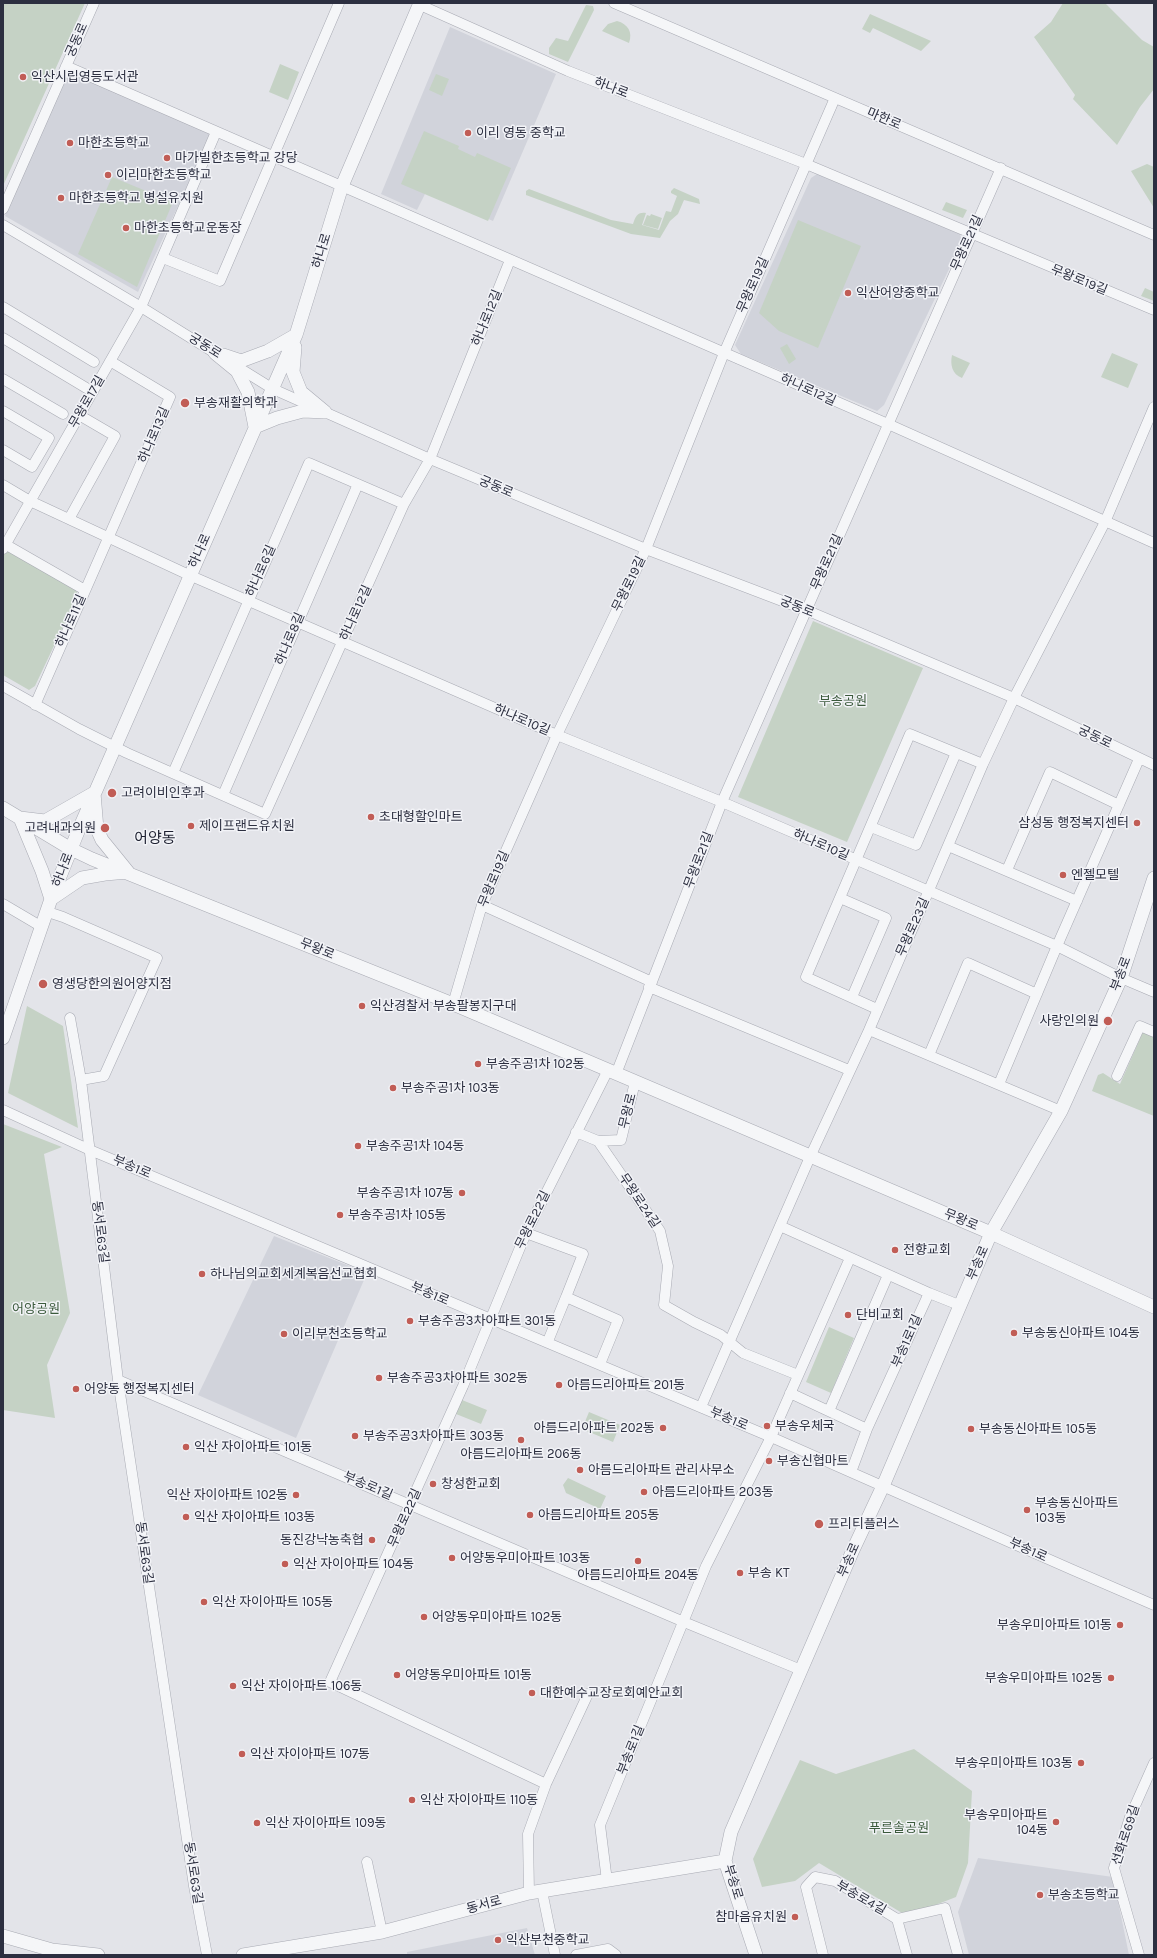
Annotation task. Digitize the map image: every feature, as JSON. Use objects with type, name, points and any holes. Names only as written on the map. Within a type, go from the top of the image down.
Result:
[{"type":"street","name":"궁동로","points":[[3,209],[94,3]]},
{"type":"street","points":[[163,258],[220,281],[339,3]]},
{"type":"street","name":"마한로","points":[[614,3],[1154,235]]},
{"type":"street","name":"하나로","points":[[3,1038],[70,849],[189,575],[296,335],[342,186],[420,4],[568,71],[806,164]]},
{"type":"street","points":[[66,66],[342,186]]},
{"type":"street","name":"무왕로19길","points":[[453,1004],[482,905],[557,735],[646,549],[724,353],[835,98]]},
{"type":"street","name":"무왕로17길","points":[[85,590],[4,545],[141,307],[216,132]]},
{"type":"street","name":"무왕로19길","points":[[806,164],[1154,310]]},
{"type":"street","name":"무왕로21길","points":[[612,1072],[651,985],[722,802],[1001,168]]},
{"type":"street","name":"하나로12길","points":[[342,186],[888,424],[1154,543]]},
{"type":"street","name":"궁동로","points":[[3,225],[141,307],[273,389],[430,459],[646,549],[806,610],[1014,698],[1154,765]]},
{"type":"street","name":"하나로12길","points":[[114,746],[265,814],[404,504],[430,459],[510,260]]},
{"type":"street","points":[[3,307],[94,362]]},
{"type":"street","points":[[215,352],[241,362],[268,351],[296,335]]},
{"type":"street","points":[[296,335],[293,372],[301,392],[325,412]]},
{"type":"street","points":[[3,338],[92,392]]},
{"type":"street","points":[[215,352],[237,371],[248,392],[256,427],[277,418],[303,411],[325,412]]},
{"type":"street","name":"하나로13길","points":[[110,361],[170,397],[110,538]]},
{"type":"street","points":[[3,379],[63,414]]},
{"type":"street","points":[[1014,698],[1105,522],[1154,408]]},
{"type":"street","points":[[3,411],[49,438],[32,467],[3,450]]},
{"type":"street","points":[[69,519],[115,436],[79,415]]},
{"type":"street","name":"하나로6길","points":[[173,773],[309,463],[404,504]]},
{"type":"street","name":"하나로8길","points":[[223,794],[358,484]]},
{"type":"street","points":[[3,485],[30,501],[189,575]]},
{"type":"street","name":"하나로11길","points":[[35,705],[85,590],[110,538]]},
{"type":"street","name":"하나로10길","points":[[189,575],[557,735],[722,802],[1057,946],[1121,978],[1154,992]]},
{"type":"street","points":[[3,686],[35,705],[114,746]]},
{"type":"street","name":"무왕로23길","points":[[810,1157],[849,1070],[869,1030],[983,764],[1014,698]]},
{"type":"street","name":"하나로10길","points":[[852,997],[806,977],[910,734],[956,753]]},
{"type":"street","points":[[871,827],[916,845],[956,753],[983,764]]},
{"type":"street","points":[[999,1084],[1057,946],[1139,759]]},
{"type":"street","points":[[1007,870],[1050,772],[1119,805]]},
{"type":"street","points":[[82,1080],[104,1076],[157,958],[63,916],[50,906],[42,871],[20,818],[45,821],[94,794],[97,829],[102,840],[128,872]]},
{"type":"street","name":"무왕로","points":[[3,808],[70,849],[453,1004],[991,1233],[1154,1307]]},
{"type":"street","points":[[948,846],[1077,901]]},
{"type":"street","points":[[50,906],[82,878],[128,872]]},
{"type":"street","name":"부송로","points":[[756,1955],[725,1861],[731,1832],[853,1550],[883,1486],[991,1233],[1061,1111],[1121,978],[1154,878]]},
{"type":"street","points":[[840,898],[886,918],[852,997],[877,1009]]},
{"type":"street","points":[[3,904],[42,927]]},
{"type":"street","points":[[482,905],[651,985],[849,1070]]},
{"type":"street","points":[[929,1054],[968,963],[1037,994]]},
{"type":"street","points":[[70,1018],[82,1080],[90,1150]]},
{"type":"street","points":[[1117,1076],[1140,1026],[1154,1032]]},
{"type":"street","points":[[869,1030],[929,1054],[1061,1111]]},
{"type":"street","name":"무왕로22길","points":[[546,1784],[330,1682],[463,1386],[489,1319],[526,1233],[576,1132],[612,1072]]},
{"type":"street","name":"무왕로","points":[[598,1141],[621,1140],[635,1082]]},
{"type":"street","name":"부송1로","points":[[3,1110],[90,1150],[489,1319],[548,1341],[1154,1604]]},
{"type":"street","points":[[576,1132],[598,1141]]},
{"type":"street","name":"무왕로24길","points":[[598,1141],[660,1231],[668,1266],[664,1305],[721,1335],[743,1353],[798,1375]]},
{"type":"street","name":"동서로63길","points":[[90,1150],[118,1380],[194,1886],[207,1955]]},
{"type":"street","points":[[701,1407],[810,1157]]},
{"type":"street","points":[[780,1226],[888,1275],[959,1305]]},
{"type":"street","points":[[526,1233],[583,1254],[548,1341]]},
{"type":"street","points":[[771,1437],[850,1258]]},
{"type":"street","points":[[829,1411],[888,1275]]},
{"type":"street","name":"부송1로1길","points":[[851,1472],[867,1429],[929,1293]]},
{"type":"street","points":[[566,1297],[618,1320],[600,1364]]},
{"type":"street","name":"부송로1길","points":[[118,1380],[684,1622],[802,1670]]},
{"type":"street","points":[[790,1393],[867,1429]]},
{"type":"street","name":"부송로1길","points":[[607,1882],[600,1825],[706,1566],[771,1437]]},
{"type":"street","points":[[555,1955],[535,1892],[528,1834],[546,1784],[588,1694]]},
{"type":"street","name":"선화로69길","points":[[1139,1955],[1114,1868],[1130,1817],[1154,1763]]},
{"type":"street","name":"동서로","points":[[244,1955],[382,1932],[535,1892],[607,1882],[725,1861]]},
{"type":"street","points":[[367,1862],[382,1932]]},
{"type":"street","name":"부송로4길","points":[[823,1955],[806,1887],[815,1877],[835,1881],[897,1919],[908,1955]]},
{"type":"street","name":"부송로4길","points":[[897,1919],[945,1908],[958,1955]]},
{"type":"street","points":[[3,1936],[52,1950],[98,1955]]},
{"type":"street","points":[[576,1955],[608,1949],[616,1955]]},
{"type":"shaded area","name":"이리 영동 중학교","points":[[450,27],[556,74],[493,221],[426,192],[417,210],[381,194]]},
{"type":"shaded area","name":"이리마한초등학교","points":[[69,71],[212,133],[138,292],[5,216]]},
{"type":"shaded area","name":"익산어양중학교","points":[[817,174],[960,234],[962,242],[884,405],[877,411],[741,354],[735,345],[811,178]]},
{"type":"shaded area","name":"이리부천초등학교","points":[[274,1236],[367,1273],[296,1438],[198,1395]]},
{"type":"shaded area","name":"부송초등학교","points":[[978,1858],[1113,1877],[1129,1955],[969,1955],[958,1912]]},
{"type":"shaded area","name":"익산부천중학교","points":[[527,1928],[535,1955],[407,1955],[407,1952]]},
{"type":"green space","points":[[3,3],[85,3],[3,186]]},
{"type":"green space","points":[[1063,3],[1105,3],[1142,40],[1154,47],[1154,89],[1140,107],[1117,145],[1073,99],[1075,95],[1034,37],[1051,22]]},
{"type":"green space","points":[[586,5],[593,6],[594,10],[568,62],[549,54],[549,48],[556,38],[568,41]]},
{"type":"green space","points":[[870,14],[931,41],[921,51],[873,28],[870,33],[862,29]]},
{"type":"green space","points":[[617,21],[627,26],[629,29],[629,43],[602,31],[608,24]]},
{"type":"green space","points":[[280,64],[299,72],[288,100],[269,92]]},
{"type":"green space","points":[[436,74],[449,79],[442,96],[429,90]]},
{"type":"green space","points":[[424,131],[459,146],[458,149],[475,157],[477,153],[511,168],[488,221],[401,184]]},
{"type":"green space","points":[[1147,164],[1154,167],[1154,208],[1131,171]]},
{"type":"green space","name":"마한초등학교운동장","points":[[112,177],[173,202],[137,287],[78,254]]},
{"type":"green space","points":[[674,188],[699,199],[700,204],[684,200],[678,214],[670,221],[660,238],[631,234],[526,195],[526,191],[529,189],[611,220],[633,224],[637,215],[646,213],[642,225],[659,230],[666,211],[671,212],[677,196],[671,193]]},
{"type":"green space","points":[[946,202],[967,210],[963,218],[942,210]]},
{"type":"green space","points":[[651,214],[662,218],[658,229],[643,225],[647,215],[650,216]]},
{"type":"green space","points":[[798,220],[861,246],[818,348],[779,331],[759,313]]},
{"type":"green space","points":[[1145,288],[1154,292],[1154,301],[1141,296]]},
{"type":"green space","points":[[787,344],[796,359],[789,364],[780,348]]},
{"type":"green space","points":[[1112,353],[1138,364],[1128,388],[1101,377]]},
{"type":"green space","points":[[952,355],[970,363],[962,378],[952,369]]},
{"type":"green space","points":[[6,548],[75,588],[78,595],[35,686],[29,690],[3,675],[3,554]]},
{"type":"green space","name":"부송공원","points":[[813,621],[923,668],[847,842],[738,797]]},
{"type":"green space","points":[[27,1006],[63,1026],[78,1128],[8,1093]]},
{"type":"green space","points":[[1143,1032],[1154,1036],[1154,1116],[1092,1091],[1098,1075],[1103,1073],[1120,1084]]},
{"type":"green space","name":"어양공원","points":[[3,1124],[62,1147],[44,1154],[70,1313],[47,1365],[55,1418],[3,1410]]},
{"type":"green space","points":[[829,1327],[854,1338],[831,1393],[806,1382]]},
{"type":"green space","points":[[457,1398],[487,1410],[481,1424],[451,1412]]},
{"type":"green space","points":[[589,1412],[620,1425],[613,1442],[582,1429]]},
{"type":"green space","points":[[568,1478],[606,1496],[600,1509],[566,1493],[563,1485]]},
{"type":"green space","name":"푸른솔공원","points":[[914,1749],[972,1791],[968,1863],[956,1897],[907,1916],[819,1863],[795,1881],[762,1887],[753,1859],[800,1760],[836,1774]]},
{"type":"place","name":"익산시립영등도서관","points":[[23,77]]},
{"type":"place","name":"이리 영동 중학교","points":[[468,133]]},
{"type":"place","name":"마한초등학교","points":[[70,143]]},
{"type":"place","name":"마가빌한초등학교 강당","points":[[167,158]]},
{"type":"place","name":"이리마한초등학교","points":[[108,175]]},
{"type":"place","name":"마한초등학교 병설유치원","points":[[61,198]]},
{"type":"place","name":"마한초등학교운동장","points":[[126,228]]},
{"type":"place","name":"익산어양중학교","points":[[848,293]]},
{"type":"place","name":"부송재활의학과","points":[[185,403]]},
{"type":"place","name":"고려이비인후과","points":[[112,793]]},
{"type":"place","name":"초대형할인마트","points":[[371,817]]},
{"type":"place","name":"삼성동 행정복지센터","points":[[1137,823]]},
{"type":"place","name":"제이프랜드유치원","points":[[191,826]]},
{"type":"place","name":"고려내과의원","points":[[105,828]]},
{"type":"place","name":"엔젤모텔","points":[[1063,875]]},
{"type":"place","name":"영생당한의원어양지점","points":[[43,984]]},
{"type":"place","name":"익산경찰서 부송팔봉지구대","points":[[362,1006]]},
{"type":"place","name":"사랑인의원","points":[[1108,1021]]},
{"type":"place","name":"부송주공1차 102동","points":[[478,1064]]},
{"type":"place","name":"부송주공1차 103동","points":[[393,1088]]},
{"type":"place","name":"부송주공1차 104동","points":[[358,1146]]},
{"type":"place","name":"부송주공1차 107동","points":[[462,1193]]},
{"type":"place","name":"부송주공1차 105동","points":[[340,1215]]},
{"type":"place","name":"전향교회","points":[[895,1250]]},
{"type":"place","name":"하나님의교회세계복음선교협회","points":[[202,1274]]},
{"type":"place","name":"단비교회","points":[[848,1315]]},
{"type":"place","name":"부송주공3차아파트 301동","points":[[410,1321]]},
{"type":"place","name":"부송동신아파트 104동","points":[[1014,1333]]},
{"type":"place","name":"이리부천초등학교","points":[[284,1334]]},
{"type":"place","name":"부송주공3차아파트 302동","points":[[379,1378]]},
{"type":"place","name":"아름드리아파트 201동","points":[[559,1385]]},
{"type":"place","name":"어양동 행정복지센터","points":[[76,1389]]},
{"type":"place","name":"부송우체국","points":[[767,1426]]},
{"type":"place","name":"아름드리아파트 202동","points":[[663,1428]]},
{"type":"place","name":"부송동신아파트 105동","points":[[971,1429]]},
{"type":"place","name":"부송주공3차아파트 303동","points":[[355,1436]]},
{"type":"place","name":"아름드리아파트 206동","points":[[521,1440]]},
{"type":"place","name":"익산 자이아파트 101동","points":[[186,1447]]},
{"type":"place","name":"부송신협마트","points":[[769,1461]]},
{"type":"place","name":"아름드리아파트 관리사무소","points":[[580,1470]]},
{"type":"place","name":"창성한교회","points":[[433,1484]]},
{"type":"place","name":"아름드리아파트 203동","points":[[644,1492]]},
{"type":"place","name":"익산 자이아파트 102동","points":[[296,1495]]},
{"type":"place","name":"부송동신아파트 103동","points":[[1027,1510]]},
{"type":"place","name":"아름드리아파트 205동","points":[[530,1515]]},
{"type":"place","name":"익산 자이아파트 103동","points":[[186,1517]]},
{"type":"place","name":"프리티플러스","points":[[819,1524]]},
{"type":"place","name":"동진강낙농축협","points":[[372,1540]]},
{"type":"place","name":"어양동우미아파트 103동","points":[[452,1558]]},
{"type":"place","name":"아름드리아파트 204동","points":[[638,1561]]},
{"type":"place","name":"익산 자이아파트 104동","points":[[285,1564]]},
{"type":"place","name":"부송 KT","points":[[740,1573]]},
{"type":"place","name":"익산 자이아파트 105동","points":[[204,1602]]},
{"type":"place","name":"어양동우미아파트 102동","points":[[424,1617]]},
{"type":"place","name":"부송우미아파트 101동","points":[[1120,1625]]},
{"type":"place","name":"어양동우미아파트 101동","points":[[397,1675]]},
{"type":"place","name":"부송우미아파트 102동","points":[[1111,1678]]},
{"type":"place","name":"익산 자이아파트 106동","points":[[233,1686]]},
{"type":"place","name":"대한예수교장로회예안교회","points":[[532,1693]]},
{"type":"place","name":"익산 자이아파트 107동","points":[[242,1754]]},
{"type":"place","name":"부송우미아파트 103동","points":[[1081,1763]]},
{"type":"place","name":"익산 자이아파트 110동","points":[[412,1800]]},
{"type":"place","name":"부송우미아파트 104동","points":[[1056,1822]]},
{"type":"place","name":"익산 자이아파트 109동","points":[[257,1823]]},
{"type":"place","name":"부송초등학교","points":[[1040,1895]]},
{"type":"place","name":"참마음유치원","points":[[795,1917]]},
{"type":"place","name":"익산부천중학교","points":[[498,1940]]},
{"type":"district","name":"어양동","points":[[155,839]]}]
